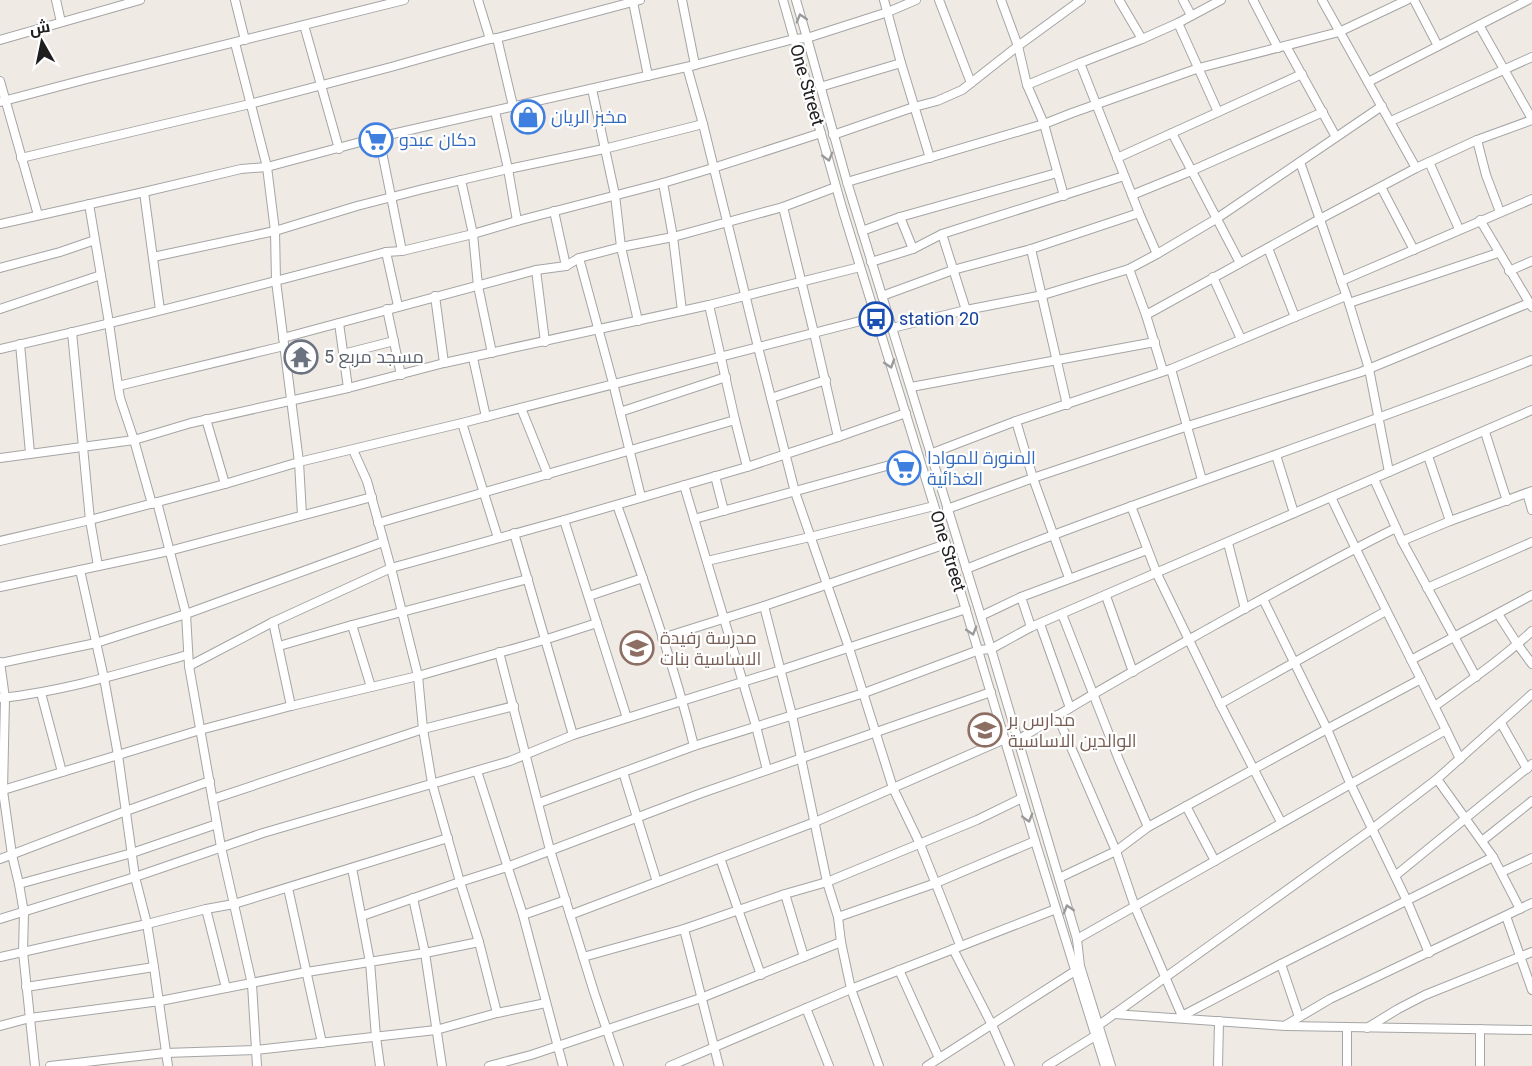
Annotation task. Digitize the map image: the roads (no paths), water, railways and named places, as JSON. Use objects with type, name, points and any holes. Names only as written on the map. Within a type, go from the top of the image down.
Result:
[{"type":"street","points":[[56,0],[61,22]]},
{"type":"street","points":[[0,39],[140,0]]},
{"type":"street","points":[[235,0],[245,40]]},
{"type":"street","points":[[2,102],[404,0]]},
{"type":"street","points":[[478,0],[494,39],[513,106]]},
{"type":"street","points":[[682,0],[691,66],[713,168],[795,492],[864,693],[893,788],[920,844],[936,883],[957,947],[1010,1066]]},
{"type":"street","name":"One Street","points":[[783,0],[860,267],[1105,1066]]},
{"type":"street","name":"One Street","points":[[796,0],[833,135],[981,615],[1077,939],[1080,966],[1112,1066]]},
{"type":"street","points":[[884,0],[930,158]]},
{"type":"street","points":[[0,224],[241,169],[267,167],[379,137],[592,90],[794,39],[807,38],[888,12],[916,0]]},
{"type":"street","points":[[939,0],[971,83]]},
{"type":"street","points":[[1000,0],[1018,46],[1027,86],[1044,124],[1064,196]]},
{"type":"street","points":[[833,135],[963,90],[1081,0]]},
{"type":"street","points":[[1119,0],[1142,39]]},
{"type":"street","points":[[1183,0],[1191,15]]},
{"type":"street","points":[[1027,86],[1142,39],[1221,0]]},
{"type":"street","points":[[1253,0],[1302,74],[1336,137]]},
{"type":"street","points":[[1322,0],[1416,168]]},
{"type":"street","points":[[847,182],[1044,124],[1199,68],[1339,32],[1407,0]]},
{"type":"street","points":[[1414,0],[1438,46]]},
{"type":"street","points":[[1368,82],[1528,0]]},
{"type":"street","points":[[21,158],[250,104],[637,1],[648,76]]},
{"type":"street","points":[[1178,23],[1218,112]]},
{"type":"street","points":[[304,25],[339,149]]},
{"type":"street","points":[[1146,315],[1416,168],[1477,140],[1532,119],[1479,25]]},
{"type":"street","points":[[235,43],[267,167],[275,231],[276,281],[292,399],[302,515]]},
{"type":"street","points":[[1391,122],[1532,57]]},
{"type":"street","points":[[820,87],[901,63]]},
{"type":"street","points":[[1080,63],[1157,254]]},
{"type":"street","points":[[1118,158],[1302,74]]},
{"type":"street","points":[[0,81],[2,102],[38,215]]},
{"type":"street","points":[[592,90],[615,195],[621,247],[638,321]]},
{"type":"street","points":[[892,328],[1042,295],[1129,269],[1216,219],[1382,106]]},
{"type":"street","points":[[495,111],[517,221]]},
{"type":"street","points":[[1132,195],[1323,112]]},
{"type":"street","points":[[153,257],[275,231],[357,206],[461,180],[703,124]]},
{"type":"street","points":[[0,349],[386,252],[402,251],[473,234],[663,183],[821,133]]},
{"type":"street","points":[[1172,133],[1240,264]]},
{"type":"street","points":[[379,137],[402,251]]},
{"type":"street","points":[[1477,140],[1486,175],[1500,212]]},
{"type":"street","points":[[1300,162],[1348,300],[1369,369],[1389,472]]},
{"type":"street","points":[[1429,162],[1459,229]]},
{"type":"street","points":[[862,231],[1057,173]]},
{"type":"street","points":[[871,262],[913,249],[942,234],[1124,176]]},
{"type":"street","points":[[461,180],[473,234],[478,286],[492,353]]},
{"type":"street","points":[[663,183],[673,237],[682,311]]},
{"type":"street","points":[[118,386],[284,342],[339,323],[435,296],[536,270],[566,266],[579,258],[673,237],[783,207],[836,187]]},
{"type":"street","points":[[1381,187],[1414,250]]},
{"type":"street","points":[[144,192],[160,310]]},
{"type":"street","points":[[1341,281],[1532,199]]},
{"type":"street","points":[[89,204],[118,386],[155,503],[186,614],[187,655],[200,730],[221,847],[252,984],[257,1066]]},
{"type":"street","points":[[783,207],[838,437]]},
{"type":"street","points":[[554,211],[566,266]]},
{"type":"street","points":[[882,296],[953,270],[1031,249],[1139,213]]},
{"type":"street","points":[[900,218],[913,249]]},
{"type":"street","points":[[947,509],[1188,426],[1369,369],[1531,306],[1480,220]]},
{"type":"street","points":[[942,234],[966,310]]},
{"type":"street","points":[[0,268],[95,240]]},
{"type":"street","points":[[1268,248],[1295,316]]},
{"type":"street","points":[[1031,249],[1067,405]]},
{"type":"street","points":[[386,252],[398,306]]},
{"type":"street","points":[[930,454],[1016,421],[1167,370],[1295,316],[1498,253]]},
{"type":"street","points":[[579,258],[641,497]]},
{"type":"street","points":[[1509,271],[1532,261]]},
{"type":"street","points":[[0,458],[134,440],[207,419],[444,363],[745,297],[860,267]]},
{"type":"street","points":[[1129,269],[1188,426],[1202,480]]},
{"type":"street","points":[[536,270],[545,342]]},
{"type":"street","points":[[0,309],[101,275]]},
{"type":"street","points":[[1213,277],[1241,339]]},
{"type":"street","points":[[435,296],[444,363]]},
{"type":"street","points":[[709,305],[747,466]]},
{"type":"street","points":[[387,309],[401,375]]},
{"type":"street","points":[[0,541],[155,503],[299,462],[486,417],[876,317]]},
{"type":"street","points":[[339,323],[348,387]]},
{"type":"street","points":[[72,332],[90,520],[98,566]]},
{"type":"street","points":[[343,354],[394,341]]},
{"type":"street","points":[[911,387],[1155,342]]},
{"type":"street","points":[[20,344],[30,453]]},
{"type":"street","points":[[473,358],[486,417]]},
{"type":"street","points":[[966,569],[1052,534],[1456,390],[1532,360]]},
{"type":"street","points":[[620,412],[726,377]]},
{"type":"street","points":[[771,398],[826,380]]},
{"type":"street","points":[[521,408],[548,475]]},
{"type":"street","points":[[189,666],[273,622],[391,568],[715,476],[906,413]]},
{"type":"street","points":[[539,803],[694,746],[864,693],[978,650],[991,650],[1062,614],[1531,413]]},
{"type":"street","points":[[207,419],[225,484]]},
{"type":"street","points":[[378,523],[735,420]]},
{"type":"street","points":[[1016,421],[1033,478],[1069,578]]},
{"type":"street","points":[[462,423],[498,538]]},
{"type":"street","points":[[1485,432],[1507,501]]},
{"type":"street","points":[[353,450],[372,497],[402,611],[417,676],[432,783],[479,942],[497,1013]]},
{"type":"street","points":[[1276,455],[1294,513]]},
{"type":"street","points":[[1428,456],[1450,521]]},
{"type":"street","points":[[694,519],[919,457]]},
{"type":"street","points":[[715,476],[724,511]]},
{"type":"street","points":[[1374,479],[1402,541],[1476,677]]},
{"type":"street","points":[[684,485],[725,618],[767,770]]},
{"type":"street","points":[[1402,541],[1529,492],[1532,510]]},
{"type":"street","points":[[0,587],[169,551],[372,497]]},
{"type":"street","points":[[1331,497],[1460,759]]},
{"type":"street","points":[[617,505],[683,700],[694,746]]},
{"type":"street","points":[[707,561],[934,506]]},
{"type":"street","points":[[1131,506],[1157,574],[1188,640],[1281,822]]},
{"type":"street","points":[[564,520],[627,718]]},
{"type":"street","points":[[1018,740],[1188,640],[1355,548],[1396,528]]},
{"type":"street","points":[[514,533],[573,735]]},
{"type":"street","points":[[35,1066],[23,952],[24,913],[2,791],[0,663],[96,643],[186,614],[383,542]]},
{"type":"street","points":[[1428,588],[1532,542]]},
{"type":"street","points":[[1228,543],[1245,609]]},
{"type":"street","points":[[662,638],[828,585],[946,544]]},
{"type":"street","points":[[981,615],[1069,578],[1147,550]]},
{"type":"street","points":[[80,570],[118,755],[135,877],[147,924],[168,1066]]},
{"type":"street","points":[[589,596],[643,578]]},
{"type":"street","points":[[279,646],[402,611],[528,579]]},
{"type":"street","points":[[1411,660],[1532,595]]},
{"type":"street","points":[[1106,596],[1133,672]]},
{"type":"street","points":[[1021,597],[1036,626],[1070,708]]},
{"type":"street","points":[[1263,599],[1327,729],[1429,953]]},
{"type":"street","points":[[764,606],[792,716],[827,882],[838,917],[851,989],[879,1066]]},
{"type":"street","points":[[0,919],[135,877],[221,847],[477,771],[526,755],[573,735],[966,609]]},
{"type":"street","points":[[1220,704],[1386,611]]},
{"type":"street","points":[[1062,614],[1148,827]]},
{"type":"street","points":[[1498,614],[1532,664]]},
{"type":"street","points":[[273,622],[291,706]]},
{"type":"street","points":[[2,791],[200,730],[417,676],[597,623]]},
{"type":"street","points":[[352,625],[371,687]]},
{"type":"street","points":[[1435,706],[1518,645],[1532,631]]},
{"type":"street","points":[[500,652],[550,850],[606,1029],[620,1066]]},
{"type":"street","points":[[2,698],[41,693],[187,655]]},
{"type":"street","points":[[1059,878],[1116,851],[1148,827],[1421,680]]},
{"type":"street","points":[[362,916],[507,867],[636,817],[991,692]]},
{"type":"street","points":[[41,693],[62,772]]},
{"type":"street","points":[[1047,1066],[1095,1036],[1099,1025],[1372,830],[1437,779],[1532,694]]},
{"type":"street","points":[[213,799],[423,729],[513,706]]},
{"type":"street","points":[[1057,715],[1116,851],[1135,907],[1179,1017]]},
{"type":"street","points":[[1395,876],[1529,766],[1501,723]]},
{"type":"street","points":[[1077,939],[1446,730]]},
{"type":"street","points":[[570,915],[815,822],[1005,739]]},
{"type":"street","points":[[477,771],[523,915],[563,1066]]},
{"type":"street","points":[[623,772],[657,882]]},
{"type":"street","points":[[1437,779],[1493,857],[1520,909]]},
{"type":"street","points":[[0,859],[210,781]]},
{"type":"street","points":[[584,957],[684,929],[827,882],[977,820],[1022,798]]},
{"type":"street","points":[[1482,841],[1532,801]]},
{"type":"street","points":[[1186,806],[1215,861]]},
{"type":"street","points":[[19,884],[132,853],[217,824]]},
{"type":"street","points":[[0,957],[234,904],[448,838]]},
{"type":"street","points":[[838,917],[936,883],[1035,841]]},
{"type":"street","points":[[1179,1017],[1493,857]]},
{"type":"street","points":[[720,858],[761,975]]},
{"type":"street","points":[[1502,872],[1532,858]]},
{"type":"street","points":[[352,868],[370,962],[380,1066]]},
{"type":"street","points":[[288,888],[322,1043]]},
{"type":"street","points":[[785,894],[804,957]]},
{"type":"street","points":[[413,898],[425,953],[442,1066]]},
{"type":"street","points":[[523,915],[566,900]]},
{"type":"street","points":[[1286,1026],[1330,999],[1532,903]]},
{"type":"street","points":[[206,909],[226,988]]},
{"type":"street","points":[[670,1066],[851,989],[1056,909]]},
{"type":"street","points":[[1506,916],[1532,990]]},
{"type":"street","points":[[684,929],[719,1066]]},
{"type":"street","points":[[0,1026],[30,1018],[160,1001],[479,942]]},
{"type":"street","points":[[489,1066],[558,1047],[701,998],[841,942]]},
{"type":"street","points":[[1367,1028],[1425,995],[1532,952]]},
{"type":"street","points":[[1281,964],[1299,1017]]},
{"type":"street","points":[[26,987],[154,967]]},
{"type":"street","points":[[899,970],[939,1058]]},
{"type":"street","points":[[927,1066],[1075,971]]},
{"type":"street","points":[[50,1066],[90,1064],[165,1053],[256,1050],[435,1030],[497,1013],[546,1003]]},
{"type":"street","points":[[806,1008],[829,1066]]},
{"type":"street","points":[[1114,1014],[1286,1026],[1532,1030]]},
{"type":"street","points":[[1218,1066],[1219,1022]]},
{"type":"street","points":[[1347,1028],[1347,1066]]},
{"type":"street","points":[[1480,1029],[1480,1066]]},
{"type":"place","name":"مخبز الريان","points":[[528,117]]},
{"type":"place","name":"دكان عبدو","points":[[376,140]]},
{"type":"place","name":"station 20","points":[[876,319]]},
{"type":"place","name":"مسجد مربع 5","points":[[301,357]]},
{"type":"place","name":"المنورة للموادا الغذائية","points":[[904,468]]},
{"type":"place","name":"مدرسة رفيدة الاساسية بنات","points":[[637,648]]},
{"type":"place","name":"مدارس بر الوالدين الاساسية","points":[[985,730]]}]
